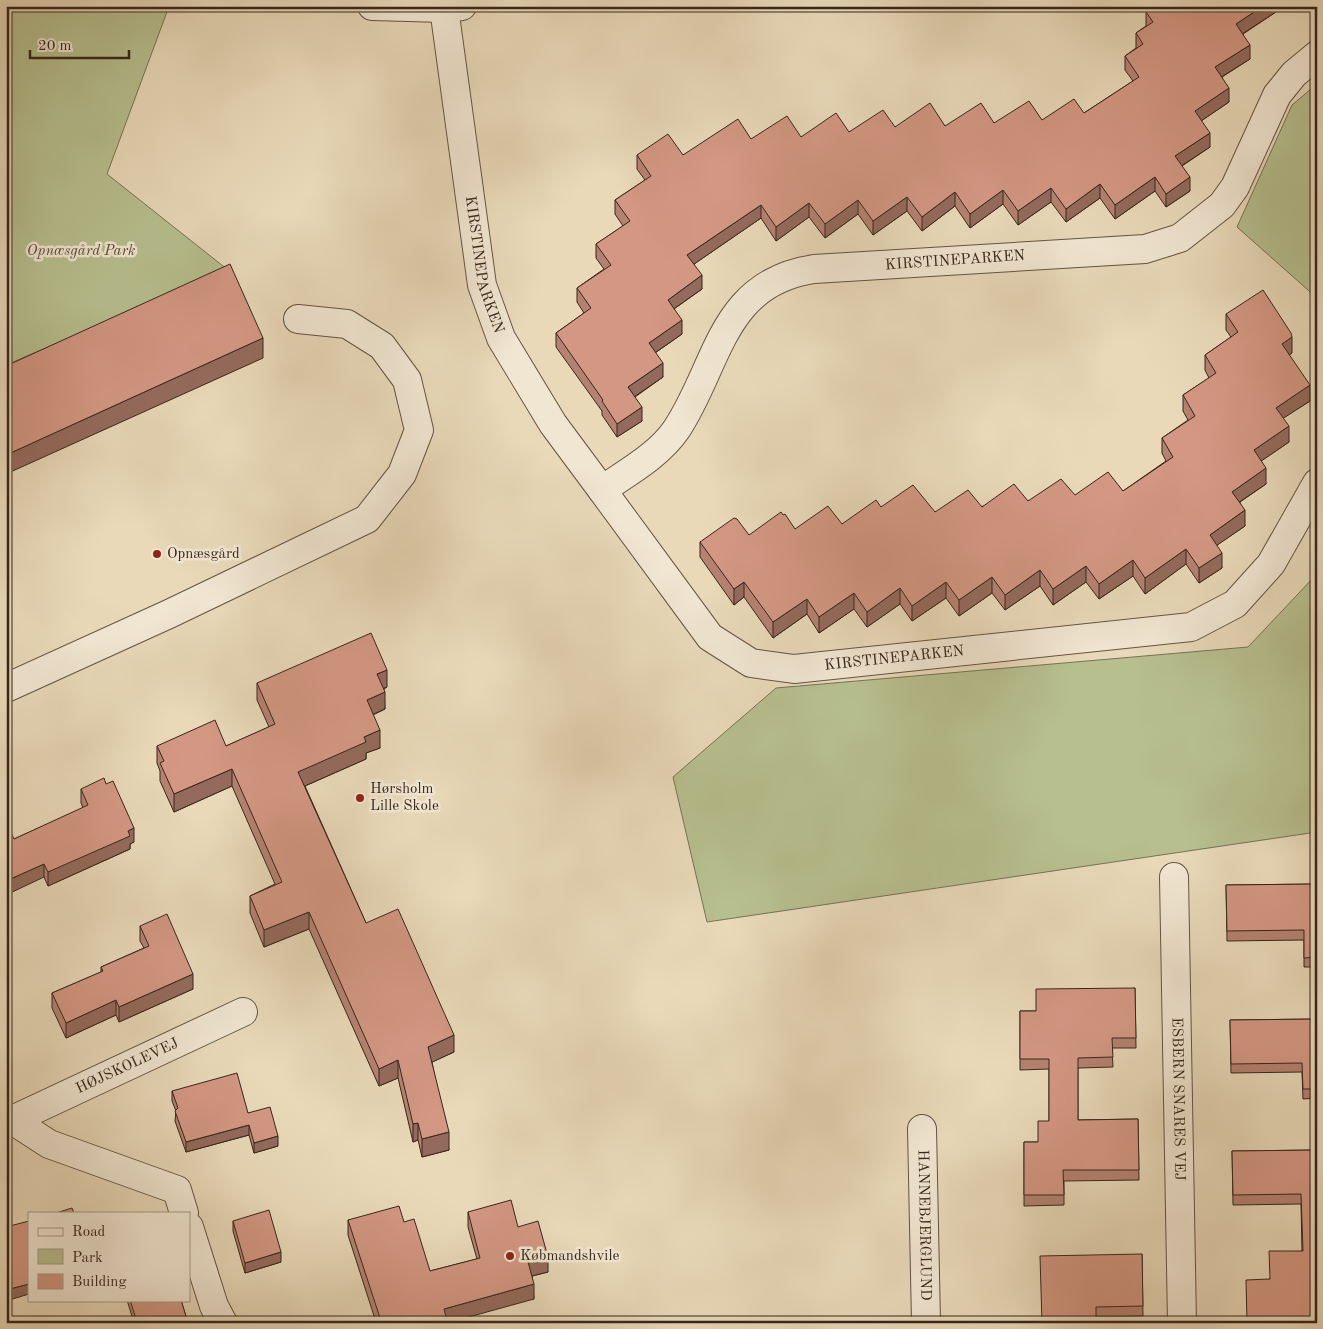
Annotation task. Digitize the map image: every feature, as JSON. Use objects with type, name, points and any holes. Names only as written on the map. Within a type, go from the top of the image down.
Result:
[{"type":"street","points":[[372,6],[453,7]]},
{"type":"street","name":"KIRSTINEPARKEN","points":[[453,7],[482,285],[501,338],[553,424],[710,637],[751,663],[794,669],[1191,627],[1235,604],[1271,564],[1317,483]]},
{"type":"street","name":"KIRSTINEPARKEN","points":[[602,490],[660,448],[675,431],[728,324],[743,304],[774,281],[792,273],[814,269],[1144,249],[1180,238],[1205,220],[1235,187],[1277,95],[1294,74],[1317,54]]},
{"type":"street","points":[[6,688],[169,614],[367,519],[402,474],[418,430],[407,380],[382,346],[347,324],[298,319]]},
{"type":"street","name":"ESBERN SNARES VEJ","points":[[1174,877],[1182,1323]]},
{"type":"street","name":"HØJSKOLEVEJ","points":[[9,1121],[243,1012]]},
{"type":"street","name":"HØJSKOLEVEJ","points":[[9,1121],[49,1144],[176,1190],[184,1212]]},
{"type":"street","name":"HANNEBJERGLUND","points":[[922,1129],[926,1323]]},
{"type":"street","points":[[190,1230],[214,1306],[223,1323]]},
{"type":"green space","name":"Opnæsgård Park","points":[[6,6],[162,6],[168,9],[107,174],[228,270],[6,365]]},
{"type":"green space","points":[[1317,84],[1317,298],[1237,227],[1292,105]]},
{"type":"green space","points":[[1317,570],[1317,832],[707,922],[673,777],[776,688],[1248,647],[1314,577]]},
{"type":"building","points":[[1154,6],[1263,6],[1236,24],[1250,45],[1215,67],[1229,88],[1195,111],[1210,133],[1175,156],[1190,177],[1166,194],[1155,177],[1115,205],[1100,184],[1066,209],[1051,188],[1018,211],[1003,190],[970,214],[955,192],[922,217],[907,197],[873,221],[858,200],[825,224],[809,203],[776,227],[761,205],[687,255],[702,275],[668,300],[682,320],[649,343],[663,363],[628,387],[642,407],[617,424],[603,400],[556,333],[591,308],[577,288],[611,265],[596,244],[630,221],[615,200],[651,176],[637,155],[668,134],[683,155],[738,119],[751,139],[787,116],[801,137],[836,113],[849,132],[883,110],[895,127],[930,103],[945,126],[981,103],[994,123],[1029,101],[1042,120],[1074,99],[1084,113],[1139,77],[1125,56],[1143,44],[1136,33],[1153,22],[1146,12]]},
{"type":"building","points":[[230,264],[263,338],[6,455],[6,366]]},
{"type":"building","points":[[1263,290],[1291,333],[1292,337],[1282,344],[1310,385],[1276,408],[1289,426],[1254,450],[1266,468],[1232,492],[1245,510],[1210,535],[1222,553],[1199,568],[1186,549],[1145,578],[1133,560],[1099,584],[1086,566],[1053,589],[1040,570],[1005,595],[992,577],[959,600],[946,582],[912,606],[900,588],[867,612],[854,593],[819,617],[807,599],[773,622],[744,582],[734,589],[700,542],[734,518],[737,519],[749,535],[781,512],[783,515],[785,514],[795,529],[828,506],[842,524],[876,500],[881,507],[913,485],[935,512],[968,490],[982,507],[1014,484],[1028,501],[1061,479],[1075,495],[1108,472],[1123,491],[1173,457],[1162,438],[1195,416],[1183,395],[1216,373],[1205,355],[1238,332],[1226,314]]},
{"type":"building","points":[[371,633],[387,670],[377,674],[385,692],[367,700],[380,730],[364,737],[366,742],[298,772],[366,923],[398,909],[454,1035],[428,1047],[449,1132],[422,1139],[418,1123],[413,1124],[398,1060],[379,1069],[309,912],[264,930],[250,896],[282,882],[232,769],[174,794],[160,763],[164,761],[157,746],[215,720],[226,746],[275,724],[257,683]]},
{"type":"building","points":[[104,778],[106,784],[113,781],[134,828],[128,831],[130,836],[48,872],[44,864],[6,881],[6,822],[14,839],[88,805],[81,789]]},
{"type":"building","points":[[1317,884],[1317,957],[1304,958],[1304,930],[1227,931],[1226,885]]},
{"type":"building","points":[[167,914],[193,974],[119,1007],[116,1000],[66,1023],[52,993],[103,971],[101,967],[149,946],[140,926]]},
{"type":"building","points":[[1135,988],[1136,1038],[1112,1038],[1113,1057],[1078,1058],[1078,1120],[1138,1119],[1139,1170],[1063,1170],[1064,1195],[1024,1195],[1024,1142],[1038,1142],[1038,1121],[1049,1121],[1049,1059],[1020,1059],[1020,1011],[1036,1011],[1036,989]]},
{"type":"building","points":[[1317,1019],[1317,1089],[1303,1089],[1302,1063],[1231,1064],[1230,1020]]},
{"type":"building","points":[[237,1073],[248,1113],[270,1107],[278,1136],[254,1143],[249,1125],[186,1142],[175,1111],[178,1108],[172,1091]]},
{"type":"building","points":[[1317,1150],[1317,1323],[1247,1323],[1246,1280],[1270,1279],[1269,1251],[1303,1251],[1301,1194],[1233,1195],[1232,1151]]},
{"type":"building","points":[[511,1200],[518,1227],[538,1221],[548,1257],[528,1262],[534,1284],[444,1309],[446,1317],[426,1323],[363,1323],[380,1318],[348,1220],[399,1206],[404,1222],[414,1219],[430,1271],[480,1258],[468,1212]]},
{"type":"building","points":[[72,1208],[74,1212],[59,1212]]},
{"type":"building","points":[[269,1210],[281,1252],[245,1263],[233,1221]]},
{"type":"building","points":[[28,1221],[28,1284],[6,1290],[6,1227]]},
{"type":"building","points":[[1142,1254],[1143,1306],[1096,1307],[1096,1323],[1042,1323],[1040,1256]]},
{"type":"building","points":[[131,1302],[182,1302],[188,1323],[134,1323],[137,1322]]},
{"type":"place","name":"Opnæsgård","points":[[157,554]]},
{"type":"place","name":"Hørsholm Lille Skole","points":[[360,798]]},
{"type":"place","name":"Købmandshvile","points":[[510,1256]]}]
